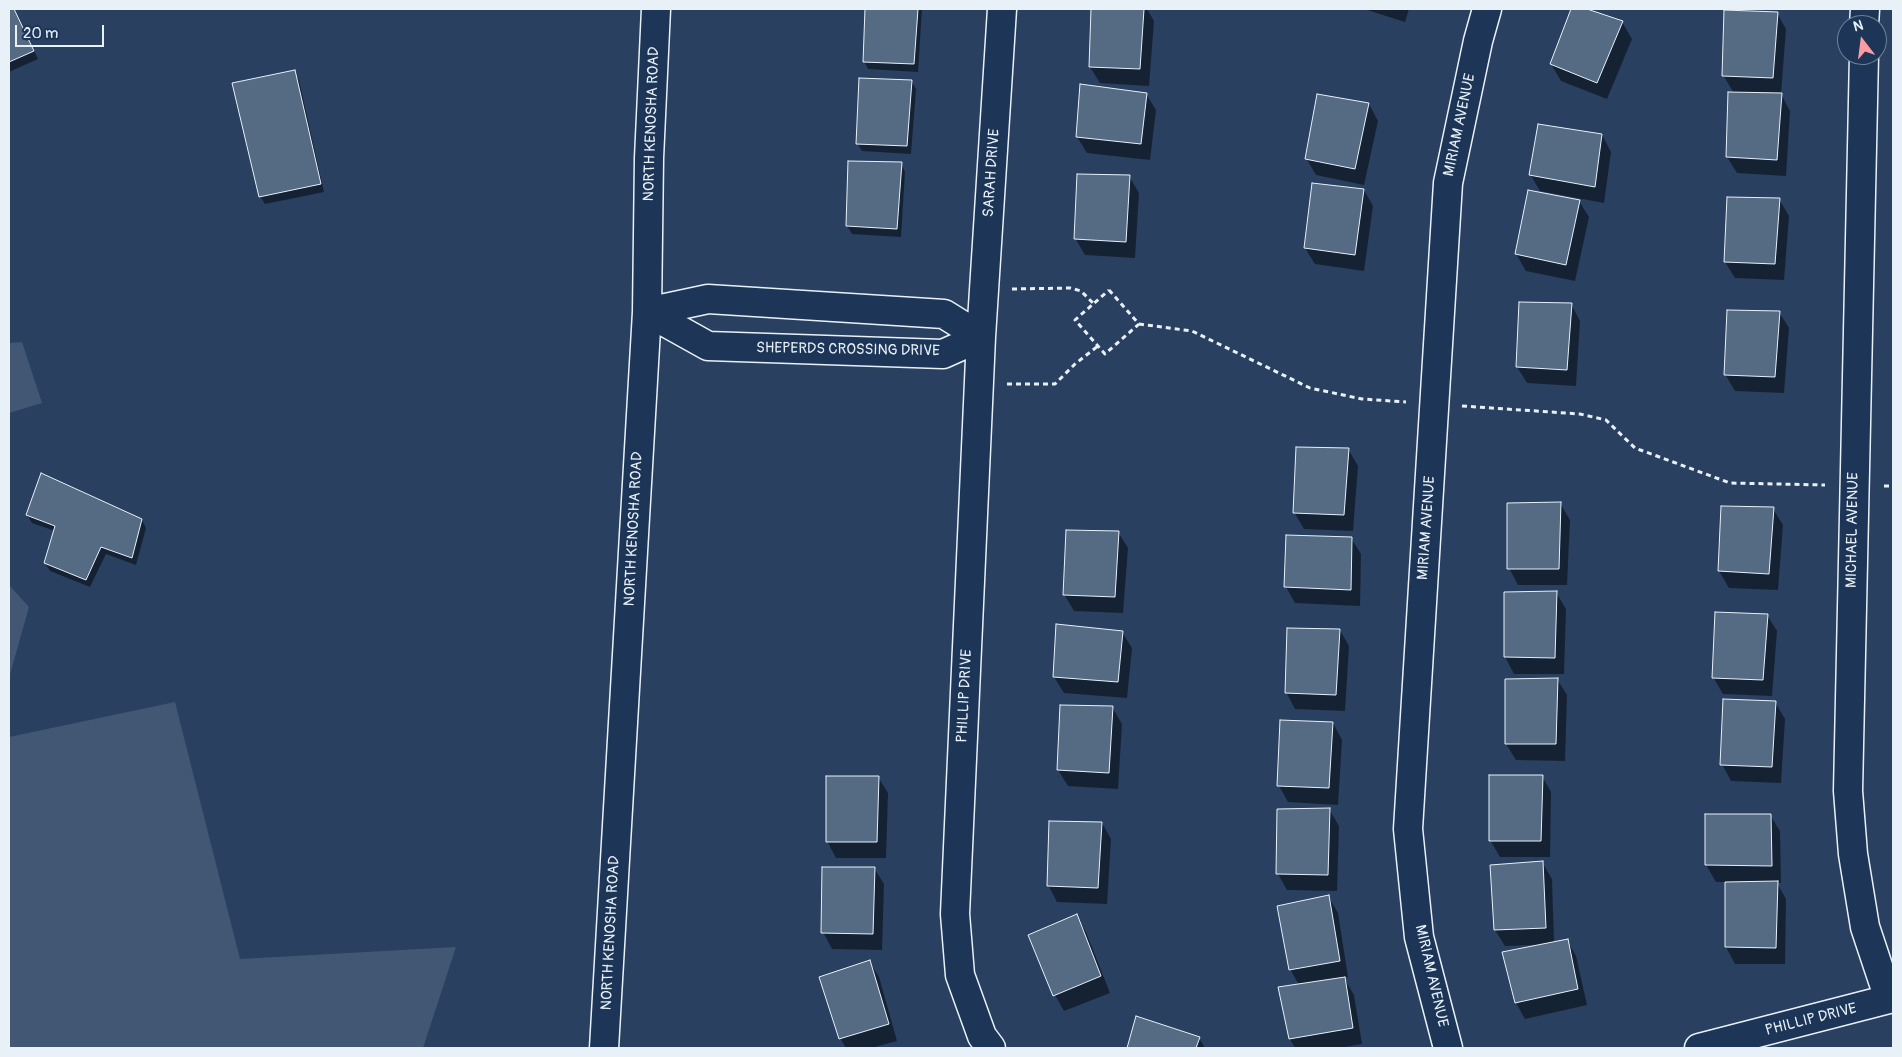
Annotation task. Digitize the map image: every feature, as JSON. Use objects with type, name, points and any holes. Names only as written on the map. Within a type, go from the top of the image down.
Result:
[{"type":"street","name":"NORTH KENOSHA ROAD","points":[[604,1048],[647,312],[649,158],[656,9]]},
{"type":"street","name":"SARAH DRIVE","points":[[981,337],[1002,9]]},
{"type":"street","name":"MIRIAM AVENUE","points":[[1448,1048],[1419,937],[1408,829],[1448,183],[1478,41],[1487,9]]},
{"type":"street","name":"MICHAEL AVENUE","points":[[1864,65],[1848,791],[1853,854],[1865,927],[1891,999]]},
{"type":"street","points":[[647,312],[708,299],[944,314],[981,337]]},
{"type":"street","name":"SHEPERDS CROSSING DRIVE","points":[[647,312],[708,346],[943,354],[981,337]]},
{"type":"street","name":"PHILLIP DRIVE","points":[[981,337],[955,914],[960,975],[982,1036],[991,1048]]},
{"type":"street","name":"PHILLIP DRIVE","points":[[1699,1048],[1891,999]]},
{"type":"path","points":[[984,287],[1024,289],[1070,288],[1081,291],[1094,304]]},
{"type":"path","points":[[1139,324],[1105,354],[1075,320],[1109,290],[1139,324],[1192,331],[1310,388],[1362,398],[1434,405],[1580,414],[1606,420],[1635,448],[1730,483],[1893,486]]},
{"type":"path","points":[[979,382],[1020,385],[1056,384],[1075,364],[1098,346]]},
{"type":"shaded area","points":[[22,342],[42,403],[9,413],[9,343]]},
{"type":"shaded area","points":[[9,585],[29,607],[9,678]]},
{"type":"shaded area","points":[[175,702],[240,959],[456,947],[423,1048],[9,1048],[9,737]]},
{"type":"building","points":[[9,9],[14,9],[34,51],[9,62]]},
{"type":"building","points":[[865,9],[918,9],[914,64],[863,62]]},
{"type":"building","points":[[1091,9],[1144,9],[1140,69],[1089,67]]},
{"type":"building","points":[[1571,9],[1587,9],[1623,21],[1597,83],[1550,64]]},
{"type":"building","points":[[1724,10],[1778,12],[1773,78],[1722,76]]},
{"type":"building","points":[[295,70],[321,184],[259,197],[232,83]]},
{"type":"building","points":[[859,78],[912,80],[907,146],[856,144]]},
{"type":"building","points":[[1080,84],[1147,93],[1141,144],[1076,137]]},
{"type":"building","points":[[1728,92],[1782,93],[1777,160],[1726,157]]},
{"type":"building","points":[[1317,94],[1369,103],[1355,169],[1305,159]]},
{"type":"building","points":[[1538,124],[1602,134],[1595,187],[1529,175]]},
{"type":"building","points":[[848,161],[902,162],[897,229],[846,226]]},
{"type":"building","points":[[1077,174],[1130,175],[1126,242],[1074,239]]},
{"type":"building","points":[[1312,183],[1364,189],[1355,255],[1304,248]]},
{"type":"building","points":[[1528,190],[1580,200],[1566,265],[1515,254]]},
{"type":"building","points":[[1727,197],[1780,198],[1775,264],[1724,262]]},
{"type":"building","points":[[1519,302],[1572,303],[1567,370],[1516,367]]},
{"type":"building","points":[[1727,310],[1780,311],[1775,377],[1724,375]]},
{"type":"building","points":[[1296,447],[1349,448],[1344,515],[1293,513]]},
{"type":"building","points":[[41,473],[142,519],[132,558],[101,547],[86,580],[44,563],[55,526],[26,515]]},
{"type":"building","points":[[1561,502],[1559,569],[1507,569],[1507,503]]},
{"type":"building","points":[[1721,506],[1774,507],[1769,574],[1718,571]]},
{"type":"building","points":[[1066,530],[1119,531],[1115,597],[1063,595]]},
{"type":"building","points":[[1286,535],[1352,537],[1351,590],[1284,587]]},
{"type":"building","points":[[1557,591],[1555,658],[1504,657],[1504,592]]},
{"type":"building","points":[[1715,612],[1768,614],[1763,680],[1712,678]]},
{"type":"building","points":[[1056,624],[1123,631],[1118,682],[1053,677]]},
{"type":"building","points":[[1287,628],[1340,629],[1336,695],[1285,693]]},
{"type":"building","points":[[1558,678],[1556,744],[1505,744],[1505,679]]},
{"type":"building","points":[[1723,699],[1776,701],[1772,767],[1720,765]]},
{"type":"building","points":[[1060,705],[1113,706],[1109,773],[1057,770]]},
{"type":"building","points":[[1280,720],[1333,722],[1329,788],[1277,786]]},
{"type":"building","points":[[1489,775],[1543,775],[1541,841],[1489,841]]},
{"type":"building","points":[[826,776],[879,776],[877,842],[826,842]]},
{"type":"building","points":[[1330,808],[1328,875],[1276,874],[1277,809]]},
{"type":"building","points":[[1705,814],[1771,814],[1772,866],[1705,865]]},
{"type":"building","points":[[1049,821],[1102,822],[1098,888],[1047,886]]},
{"type":"building","points":[[1543,861],[1546,928],[1494,930],[1490,865]]},
{"type":"building","points":[[822,867],[875,867],[873,934],[821,933]]},
{"type":"building","points":[[1778,881],[1776,948],[1725,947],[1725,882]]},
{"type":"building","points":[[1329,895],[1340,961],[1289,970],[1277,906]]},
{"type":"building","points":[[1077,914],[1101,976],[1053,996],[1028,935]]},
{"type":"building","points":[[1568,939],[1578,989],[1515,1003],[1502,952]]},
{"type":"building","points":[[870,960],[889,1024],[839,1039],[819,977]]},
{"type":"building","points":[[1345,977],[1353,1028],[1289,1039],[1278,987]]},
{"type":"building","points":[[1136,1016],[1200,1037],[1196,1048],[1127,1048]]}]
